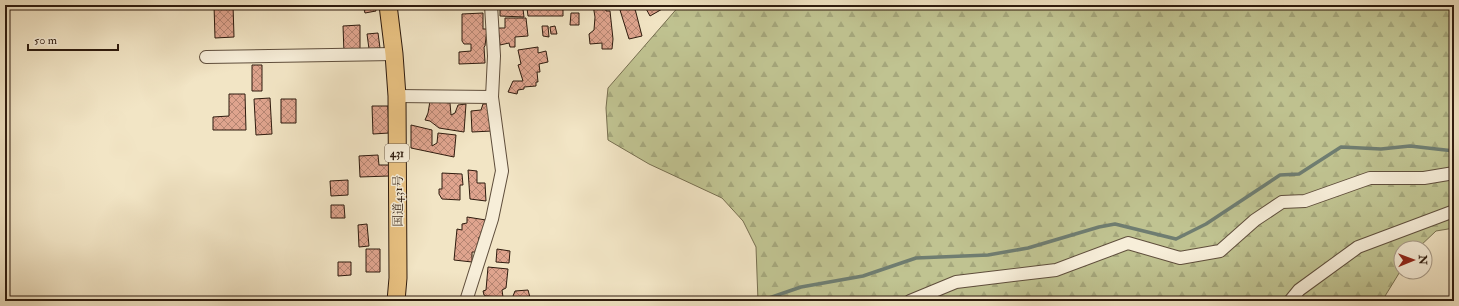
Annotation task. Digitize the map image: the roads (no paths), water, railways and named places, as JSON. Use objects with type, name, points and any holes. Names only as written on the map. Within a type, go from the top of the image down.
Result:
[{"type":"highway","name":"国道431号","points":[[388,5],[394,54],[396,96],[398,278],[396,301]]},
{"type":"street","points":[[466,301],[492,219],[502,171],[492,97],[494,56],[491,5]]},
{"type":"street","points":[[206,57],[394,54]]},
{"type":"street","points":[[396,96],[492,97]]},
{"type":"street","points":[[910,301],[956,282],[1056,270],[1128,243],[1180,258],[1220,250],[1255,220],[1282,202],[1305,201],[1370,178],[1424,178],[1454,173]]},
{"type":"street","points":[[1290,301],[1299,290],[1358,247],[1454,211]]},
{"type":"waterway","points":[[760,301],[801,287],[863,276],[916,258],[988,255],[1028,248],[1099,227],[1115,224],[1176,239],[1206,224],[1280,175],[1299,174],[1341,147],[1381,149],[1410,146],[1454,151]]}]
